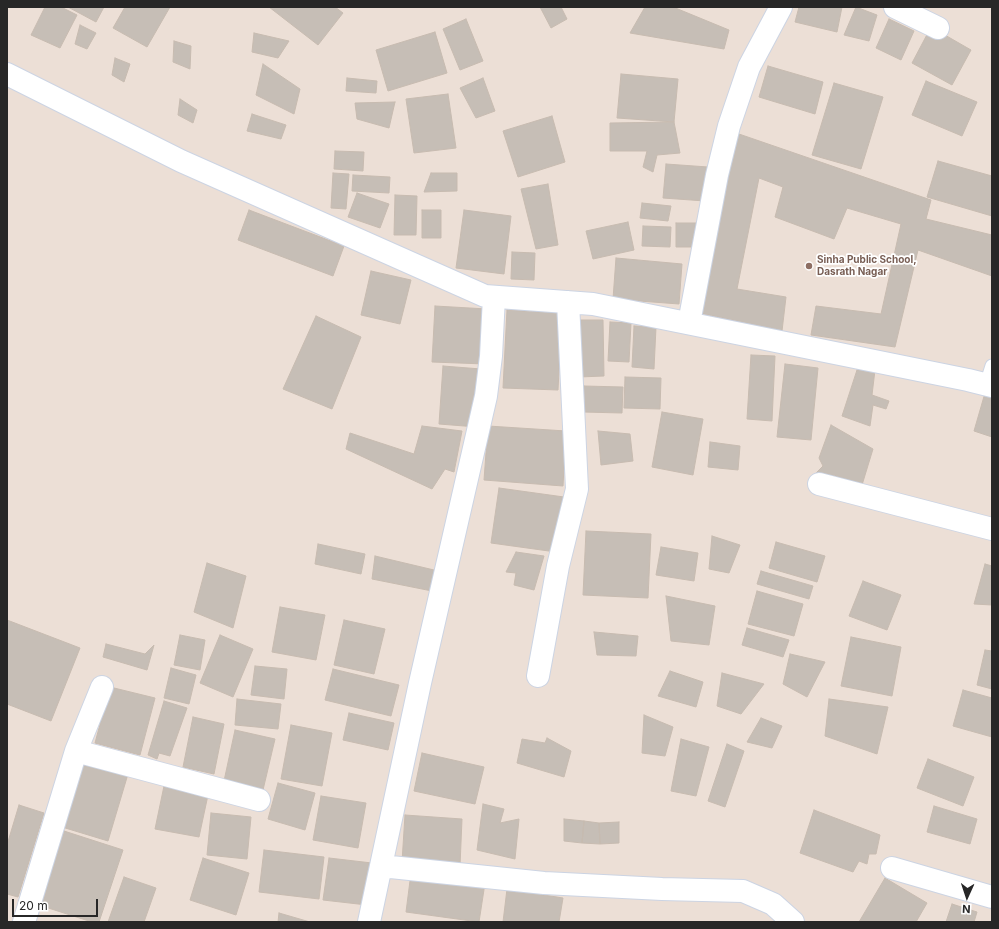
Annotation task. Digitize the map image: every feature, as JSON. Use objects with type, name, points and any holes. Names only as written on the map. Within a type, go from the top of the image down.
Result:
[{"type":"street","points":[[895,7],[938,28]]},
{"type":"street","points":[[689,323],[717,175],[729,126],[750,67],[775,9]]},
{"type":"street","points":[[7,74],[188,164],[485,296],[593,304],[968,380],[990,379]]},
{"type":"street","points":[[369,922],[420,683],[486,396],[491,356],[494,296]]},
{"type":"street","points":[[538,676],[558,566],[577,489],[568,302]]},
{"type":"street","points":[[819,484],[992,529]]},
{"type":"street","points":[[24,922],[76,751],[102,687]]},
{"type":"street","points":[[76,751],[259,800]]},
{"type":"street","points":[[381,866],[544,883],[662,889],[744,891],[773,904],[793,922]]},
{"type":"street","points":[[892,868],[992,898]]},
{"type":"building","points":[[45,7],[61,7],[77,15],[60,48],[31,35]]},
{"type":"building","points":[[68,7],[104,7],[96,22]]},
{"type":"building","points":[[125,7],[170,7],[147,47],[113,28]]},
{"type":"building","points":[[269,7],[335,7],[343,13],[318,45]]},
{"type":"building","points":[[540,7],[561,7],[567,19],[551,28]]},
{"type":"building","points":[[645,7],[673,7],[729,30],[724,49],[630,33]]},
{"type":"building","points":[[799,7],[842,7],[837,32],[795,22]]},
{"type":"building","points":[[856,7],[877,15],[869,41],[844,35]]},
{"type":"building","points":[[466,19],[483,61],[460,70],[443,29]]},
{"type":"building","points":[[889,19],[914,31],[901,60],[876,48]]},
{"type":"building","points":[[80,25],[96,33],[87,49],[75,44]]},
{"type":"building","points":[[931,27],[971,50],[952,85],[912,63]]},
{"type":"building","points":[[435,32],[447,73],[388,91],[376,50]]},
{"type":"building","points":[[254,33],[289,41],[278,58],[252,52]]},
{"type":"building","points":[[174,41],[191,46],[190,69],[173,62]]},
{"type":"building","points":[[115,58],[130,64],[124,82],[112,75]]},
{"type":"building","points":[[263,64],[300,89],[294,114],[256,95]]},
{"type":"building","points":[[768,66],[823,82],[815,114],[759,97]]},
{"type":"building","points":[[621,74],[678,79],[674,122],[617,118]]},
{"type":"building","points":[[347,78],[377,81],[376,93],[346,91]]},
{"type":"building","points":[[483,78],[495,111],[476,118],[460,88]]},
{"type":"building","points":[[926,81],[977,102],[962,136],[912,115]]},
{"type":"building","points":[[834,83],[883,97],[861,169],[812,155]]},
{"type":"building","points":[[448,94],[456,148],[414,153],[406,99]]},
{"type":"building","points":[[180,99],[197,110],[193,123],[178,115]]},
{"type":"building","points":[[395,102],[389,128],[357,119],[355,103]]},
{"type":"building","points":[[252,114],[286,125],[281,139],[247,131]]},
{"type":"building","points":[[552,116],[565,162],[518,177],[503,131]]},
{"type":"building","points":[[674,122],[680,153],[657,155],[653,172],[643,167],[647,151],[610,151],[610,123]]},
{"type":"building","points":[[736,133],[931,200],[926,219],[992,235],[992,276],[918,250],[895,347],[811,335],[816,306],[881,314],[901,224],[847,208],[834,239],[775,217],[783,187],[759,178],[737,289],[786,297],[782,331],[699,313]]},
{"type":"building","points":[[335,151],[364,152],[363,171],[334,169]]},
{"type":"building","points":[[938,161],[992,176],[992,216],[927,197]]},
{"type":"building","points":[[666,164],[708,167],[705,201],[663,198]]},
{"type":"building","points":[[333,173],[349,174],[346,209],[331,208]]},
{"type":"building","points":[[431,173],[457,173],[457,191],[424,192]]},
{"type":"building","points":[[353,175],[390,177],[389,193],[352,191]]},
{"type":"building","points":[[548,184],[558,245],[536,249],[521,189]]},
{"type":"building","points":[[357,193],[389,204],[380,228],[348,217]]},
{"type":"building","points":[[395,195],[417,196],[416,235],[394,235]]},
{"type":"building","points":[[642,203],[671,206],[668,221],[640,218]]},
{"type":"building","points":[[249,210],[344,246],[333,276],[238,240]]},
{"type":"building","points":[[422,210],[441,210],[441,238],[422,238]]},
{"type":"building","points":[[464,210],[511,216],[504,274],[456,268]]},
{"type":"building","points":[[628,222],[634,250],[593,259],[586,231]]},
{"type":"building","points":[[676,223],[697,223],[697,247],[676,247]]},
{"type":"building","points":[[643,226],[671,227],[670,247],[642,246]]},
{"type":"building","points":[[512,252],[535,253],[534,280],[511,279]]},
{"type":"building","points":[[616,258],[682,264],[679,304],[613,299]]},
{"type":"building","points":[[371,271],[411,280],[400,324],[361,315]]},
{"type":"building","points":[[435,306],[487,309],[485,364],[432,362]]},
{"type":"building","points":[[507,310],[562,313],[558,390],[503,388]]},
{"type":"building","points":[[316,316],[361,337],[332,409],[283,389]]},
{"type":"building","points":[[577,320],[603,320],[604,376],[579,377]]},
{"type":"building","points":[[610,322],[631,323],[629,362],[608,361]]},
{"type":"building","points":[[634,326],[656,327],[654,369],[632,367]]},
{"type":"building","points":[[751,355],[775,356],[772,421],[747,419]]},
{"type":"building","points":[[785,364],[818,368],[811,440],[777,437]]},
{"type":"building","points":[[443,366],[481,369],[477,427],[439,424]]},
{"type":"building","points":[[857,370],[875,370],[872,395],[889,401],[886,409],[873,405],[870,426],[842,416]]},
{"type":"building","points":[[625,377],[661,378],[660,409],[624,408]]},
{"type":"building","points":[[584,386],[623,387],[622,413],[583,412]]},
{"type":"building","points":[[985,393],[992,395],[992,437],[974,431]]},
{"type":"building","points":[[662,412],[703,419],[693,475],[652,467]]},
{"type":"building","points":[[831,425],[873,449],[862,485],[832,475],[828,481],[815,474],[823,466],[819,458]]},
{"type":"building","points":[[422,426],[462,431],[454,472],[445,469],[432,489],[346,449],[350,433],[414,454]]},
{"type":"building","points":[[488,426],[566,431],[563,486],[484,480]]},
{"type":"building","points":[[598,431],[630,434],[633,461],[601,465]]},
{"type":"building","points":[[710,442],[740,446],[738,470],[708,467]]},
{"type":"building","points":[[499,488],[564,497],[556,552],[491,543]]},
{"type":"building","points":[[586,531],[651,534],[648,598],[583,595]]},
{"type":"building","points":[[712,536],[740,545],[729,573],[709,569]]},
{"type":"building","points":[[776,542],[825,556],[817,582],[769,568]]},
{"type":"building","points":[[318,544],[365,554],[361,574],[315,564]]},
{"type":"building","points":[[661,547],[698,553],[694,581],[656,575]]},
{"type":"building","points":[[516,552],[544,556],[534,590],[514,585],[516,573],[506,572]]},
{"type":"building","points":[[375,556],[434,570],[432,591],[372,579]]},
{"type":"building","points":[[207,563],[246,576],[233,628],[194,612]]},
{"type":"building","points":[[985,564],[992,566],[992,605],[974,604]]},
{"type":"building","points":[[761,571],[813,586],[809,599],[757,584]]},
{"type":"building","points":[[863,581],[901,595],[887,630],[849,616]]},
{"type":"building","points":[[757,591],[803,604],[794,636],[748,624]]},
{"type":"building","points":[[666,596],[715,606],[709,645],[671,641]]},
{"type":"building","points":[[280,607],[325,615],[316,660],[272,652]]},
{"type":"building","points":[[7,620],[80,648],[51,721],[7,704]]},
{"type":"building","points":[[344,620],[385,629],[374,674],[334,665]]},
{"type":"building","points":[[747,628],[789,640],[783,657],[742,645]]},
{"type":"building","points":[[594,632],[638,636],[636,656],[597,655]]},
{"type":"building","points":[[180,635],[205,640],[200,670],[174,665]]},
{"type":"building","points":[[220,635],[253,649],[233,697],[200,683]]},
{"type":"building","points":[[851,637],[901,647],[892,696],[841,686]]},
{"type":"building","points":[[106,644],[145,654],[154,645],[147,670],[103,657]]},
{"type":"building","points":[[985,650],[992,651],[992,689],[977,685]]},
{"type":"building","points":[[790,654],[825,662],[807,697],[783,684]]},
{"type":"building","points":[[255,666],[287,669],[284,699],[251,695]]},
{"type":"building","points":[[171,668],[196,675],[189,704],[164,698]]},
{"type":"building","points":[[333,669],[399,685],[391,716],[325,700]]},
{"type":"building","points":[[670,671],[703,682],[696,707],[658,696]]},
{"type":"building","points":[[722,673],[764,684],[741,714],[717,706]]},
{"type":"building","points":[[110,687],[155,698],[140,755],[95,743]]},
{"type":"building","points":[[963,690],[992,698],[992,737],[953,726]]},
{"type":"building","points":[[237,699],[281,704],[278,729],[235,725]]},
{"type":"building","points":[[829,699],[888,707],[877,754],[825,736]]},
{"type":"building","points":[[164,701],[187,708],[170,756],[159,753],[157,759],[148,755]]},
{"type":"building","points":[[349,713],[394,723],[388,750],[343,740]]},
{"type":"building","points":[[644,715],[673,727],[665,756],[642,753]]},
{"type":"building","points":[[193,717],[224,724],[214,774],[183,767]]},
{"type":"building","points":[[761,718],[782,726],[772,748],[747,742]]},
{"type":"building","points":[[291,725],[332,733],[322,786],[281,779]]},
{"type":"building","points":[[235,730],[275,739],[263,790],[224,781]]},
{"type":"building","points":[[547,738],[571,751],[564,777],[517,763],[522,739],[545,743]]},
{"type":"building","points":[[681,739],[709,747],[696,796],[671,791]]},
{"type":"building","points":[[727,744],[744,751],[725,807],[708,801]]},
{"type":"building","points":[[422,753],[484,767],[475,804],[414,791]]},
{"type":"building","points":[[928,759],[974,777],[963,806],[917,788]]},
{"type":"building","points":[[82,760],[128,774],[108,841],[62,827]]},
{"type":"building","points":[[278,783],[315,793],[305,830],[268,819]]},
{"type":"building","points":[[164,786],[208,795],[199,837],[155,829]]},
{"type":"building","points":[[321,796],[366,803],[358,848],[313,840]]},
{"type":"building","points":[[483,804],[504,809],[500,823],[519,819],[515,859],[477,850]]},
{"type":"building","points":[[19,805],[44,813],[18,897],[7,894],[7,845]]},
{"type":"building","points":[[934,806],[977,819],[970,844],[927,832]]},
{"type":"building","points":[[814,810],[880,835],[876,854],[869,854],[867,864],[859,861],[853,872],[800,853]]},
{"type":"building","points":[[211,813],[251,817],[247,859],[207,855]]},
{"type":"building","points":[[405,815],[462,819],[460,866],[402,862]]},
{"type":"building","points":[[564,819],[584,821],[582,843],[564,841]]},
{"type":"building","points":[[584,821],[599,823],[600,844],[582,843]]},
{"type":"building","points":[[619,822],[619,843],[600,844],[599,823]]},
{"type":"building","points":[[64,831],[123,850],[99,922],[92,922],[39,905]]},
{"type":"building","points":[[264,850],[324,857],[319,899],[259,892]]},
{"type":"building","points":[[203,858],[249,873],[236,915],[190,900]]},
{"type":"building","points":[[329,858],[372,863],[367,905],[323,900]]},
{"type":"building","points":[[411,873],[485,883],[479,922],[406,912]]},
{"type":"building","points":[[124,877],[156,888],[144,922],[108,922]]},
{"type":"building","points":[[885,878],[927,903],[916,922],[859,922]]},
{"type":"building","points":[[507,889],[563,898],[559,922],[503,922]]},
{"type":"building","points":[[952,904],[977,912],[974,922],[946,922]]},
{"type":"building","points":[[279,913],[310,922],[278,922]]},
{"type":"place","name":"Sinha Public School, Dasrath Nagar","points":[[809,266]]}]
